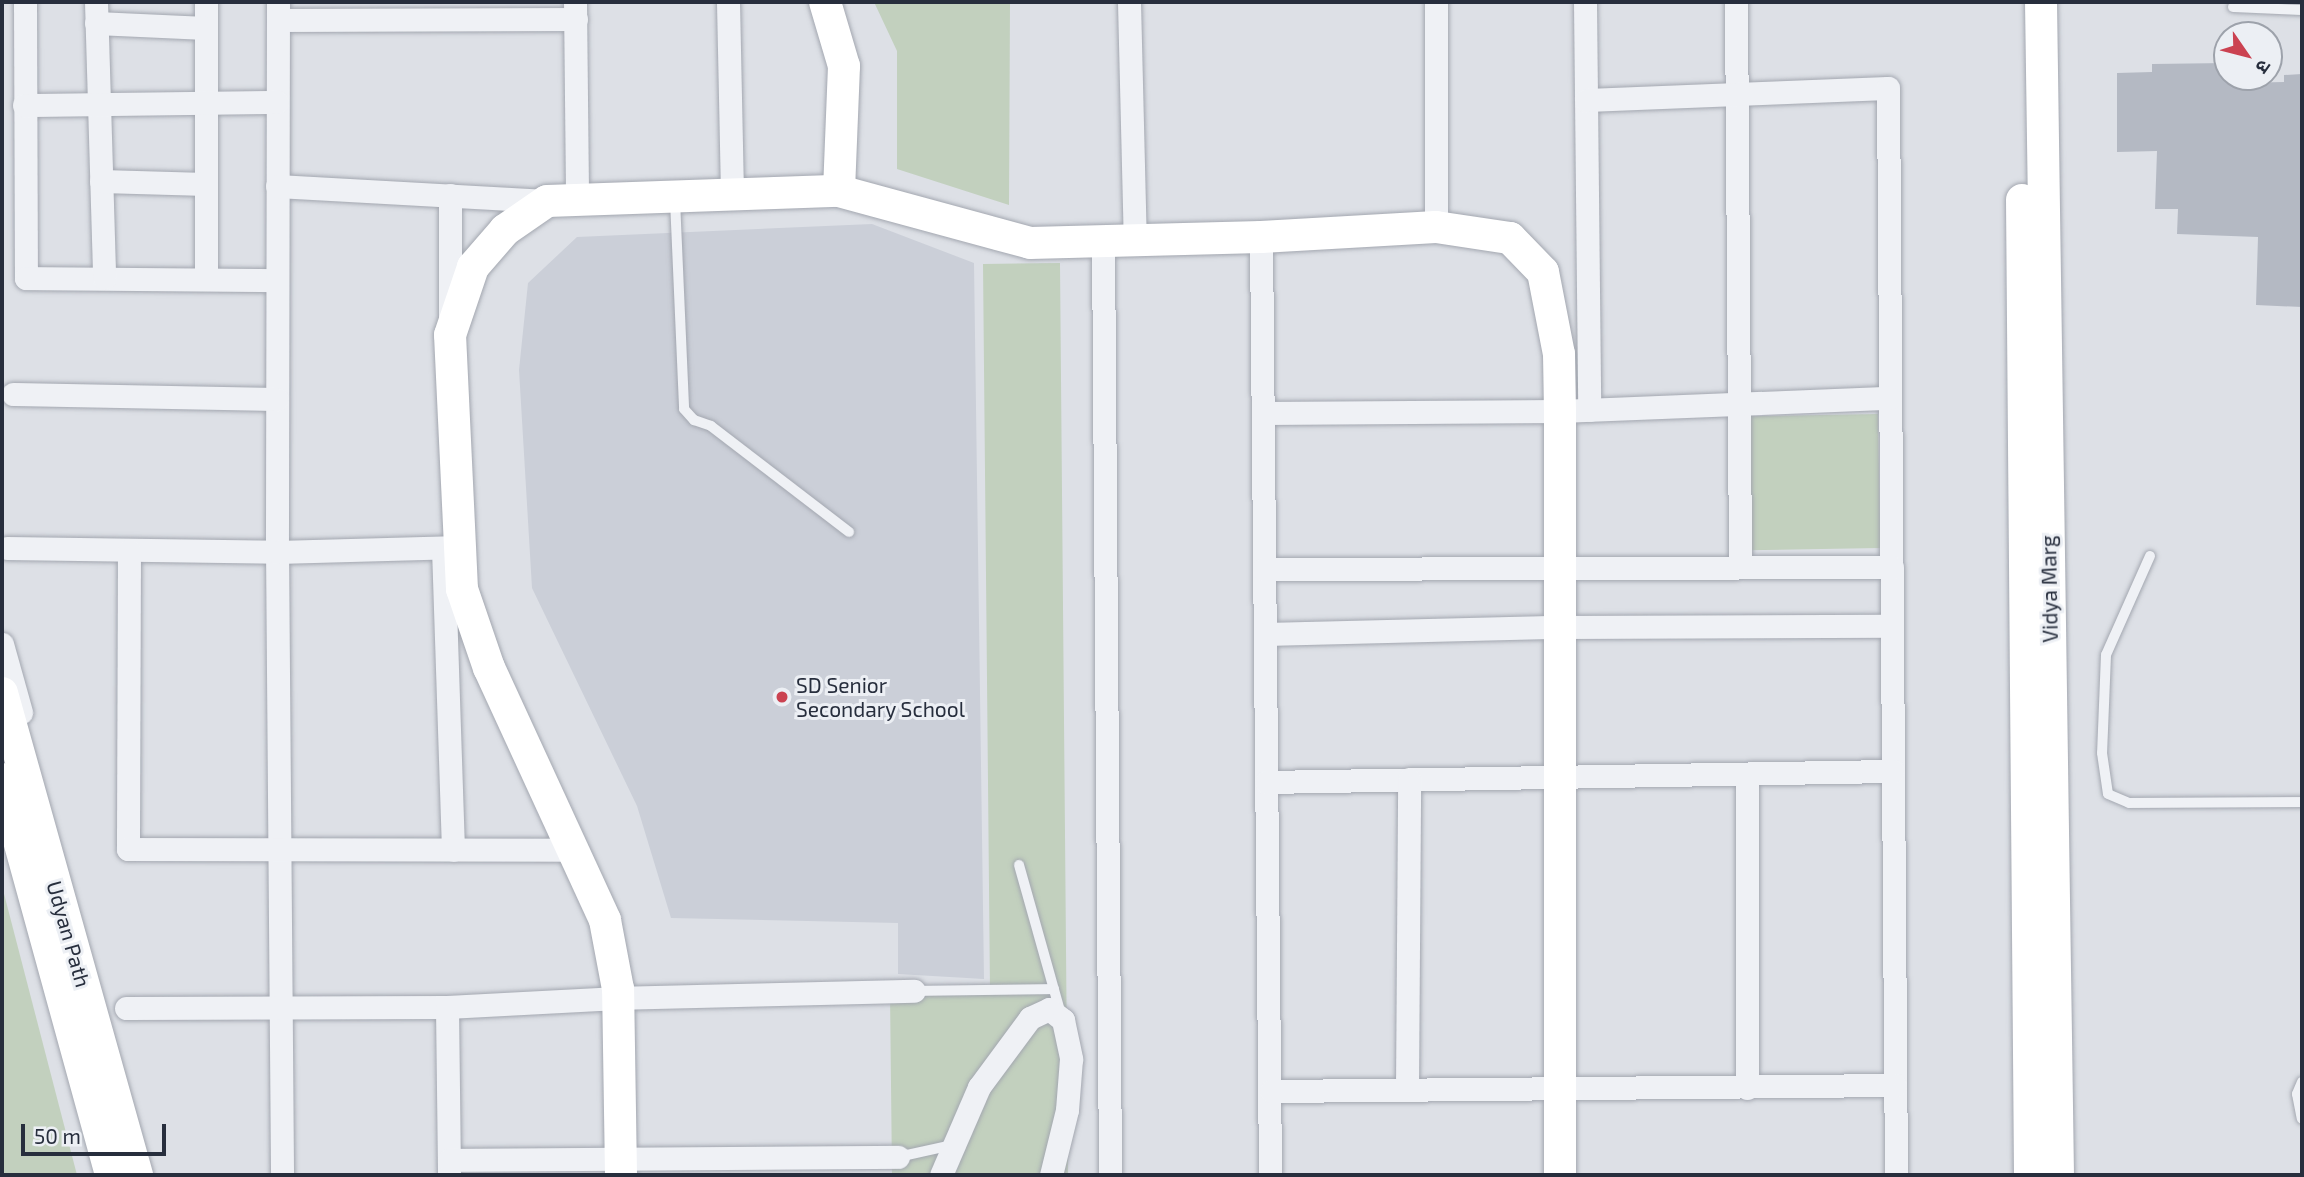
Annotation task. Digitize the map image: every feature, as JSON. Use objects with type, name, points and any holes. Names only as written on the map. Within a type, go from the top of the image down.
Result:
[{"type":"main road","points":[[825,2],[844,66],[839,191]]},
{"type":"main road","name":"Vidya Marg","points":[[2020,2],[2030,1175]]},
{"type":"main road","name":"Vidya Marg","points":[[2040,2],[2058,1175]]},
{"type":"main road","points":[[621,1167],[618,998],[605,920],[489,668],[462,589],[452,547],[450,335],[473,267],[505,230],[562,200],[839,191],[1030,243],[1262,236],[1436,227],[1510,238],[1543,272],[1559,354],[1575,410],[1560,567],[1560,1175]]},
{"type":"main road","name":"Udyan Path","points":[[2,693],[137,1175]]},
{"type":"main road","name":"Udyan Path","points":[[2,779],[111,1175]]},
{"type":"street","points":[[25,2],[26,278],[277,280]]},
{"type":"street","points":[[205,2],[206,278]]},
{"type":"street","points":[[728,2],[732,195]]},
{"type":"street","points":[[1129,2],[1135,240]]},
{"type":"street","points":[[1436,2],[1436,227]]},
{"type":"street","points":[[1575,410],[1586,100],[1585,2]]},
{"type":"street","points":[[1736,2],[1740,567]]},
{"type":"street","points":[[277,186],[562,200],[575,10],[278,11],[277,102],[277,186],[277,551],[282,1175]]},
{"type":"street","points":[[104,278],[96,12],[206,28]]},
{"type":"street","points":[[1586,100],[1888,88],[1896,1175]]},
{"type":"street","points":[[24,105],[206,105],[277,102]]},
{"type":"street","points":[[101,181],[206,184]]},
{"type":"street","points":[[450,195],[450,335]]},
{"type":"street","points":[[1262,236],[1270,1175]]},
{"type":"street","points":[[1103,241],[1110,1175]]},
{"type":"street","points":[[13,394],[277,399]]},
{"type":"street","points":[[1263,413],[1575,410],[1890,398]]},
{"type":"street","points":[[7,548],[277,551],[452,547],[453,850]]},
{"type":"street","points":[[129,551],[128,849],[573,850]]},
{"type":"street","points":[[1265,569],[1892,567]]},
{"type":"street","points":[[1265,635],[1560,627],[1892,626]]},
{"type":"street","points":[[2,644],[148,1175]]},
{"type":"street","points":[[1266,782],[1893,771]]},
{"type":"street","points":[[1747,774],[1747,1088]]},
{"type":"street","points":[[1407,1090],[1409,779]]},
{"type":"street","points":[[126,1008],[447,1007],[618,998],[914,991]]},
{"type":"street","points":[[447,1007],[449,1168],[807,1167],[898,1157]]},
{"type":"street","points":[[941,1175],[979,1087],[1030,1018],[1049,1009],[1063,1020],[1071,1059],[1067,1110],[1051,1175]]},
{"type":"street","points":[[1271,1091],[1895,1085]]},
{"type":"lane","points":[[2233,7],[2302,10]]},
{"type":"lane","points":[[675,197],[684,409],[694,420],[711,426],[849,532]]},
{"type":"lane","points":[[2150,556],[2106,655],[2102,753],[2108,794],[2129,803],[2302,802]]},
{"type":"lane","points":[[1019,864],[1063,1020]]},
{"type":"lane","points":[[914,991],[1054,989]]},
{"type":"lane","points":[[2302,1082],[2297,1094],[2302,1119]]},
{"type":"lane","points":[[898,1157],[955,1145]]},
{"type":"shaded area","name":"SD Senior Secondary School","points":[[872,224],[974,263],[984,979],[898,974],[898,923],[671,918],[637,806],[532,588],[519,370],[528,283],[577,237]]},
{"type":"green space","points":[[874,2],[1010,2],[1009,205],[897,169],[897,51]]},
{"type":"green space","points":[[1060,263],[1068,1175],[892,1175],[890,993],[990,991],[983,264]]},
{"type":"green space","points":[[1878,414],[1880,548],[1748,550],[1746,416]]},
{"type":"green space","points":[[2,886],[77,1175],[2,1175]]},
{"type":"building","points":[[2213,63],[2213,91],[2283,91],[2284,75],[2302,74],[2302,307],[2256,305],[2258,237],[2177,234],[2178,209],[2155,209],[2157,151],[2117,152],[2117,73],[2152,72],[2152,64]]},
{"type":"place","name":"SD Senior Secondary School","points":[[782,697]]}]
